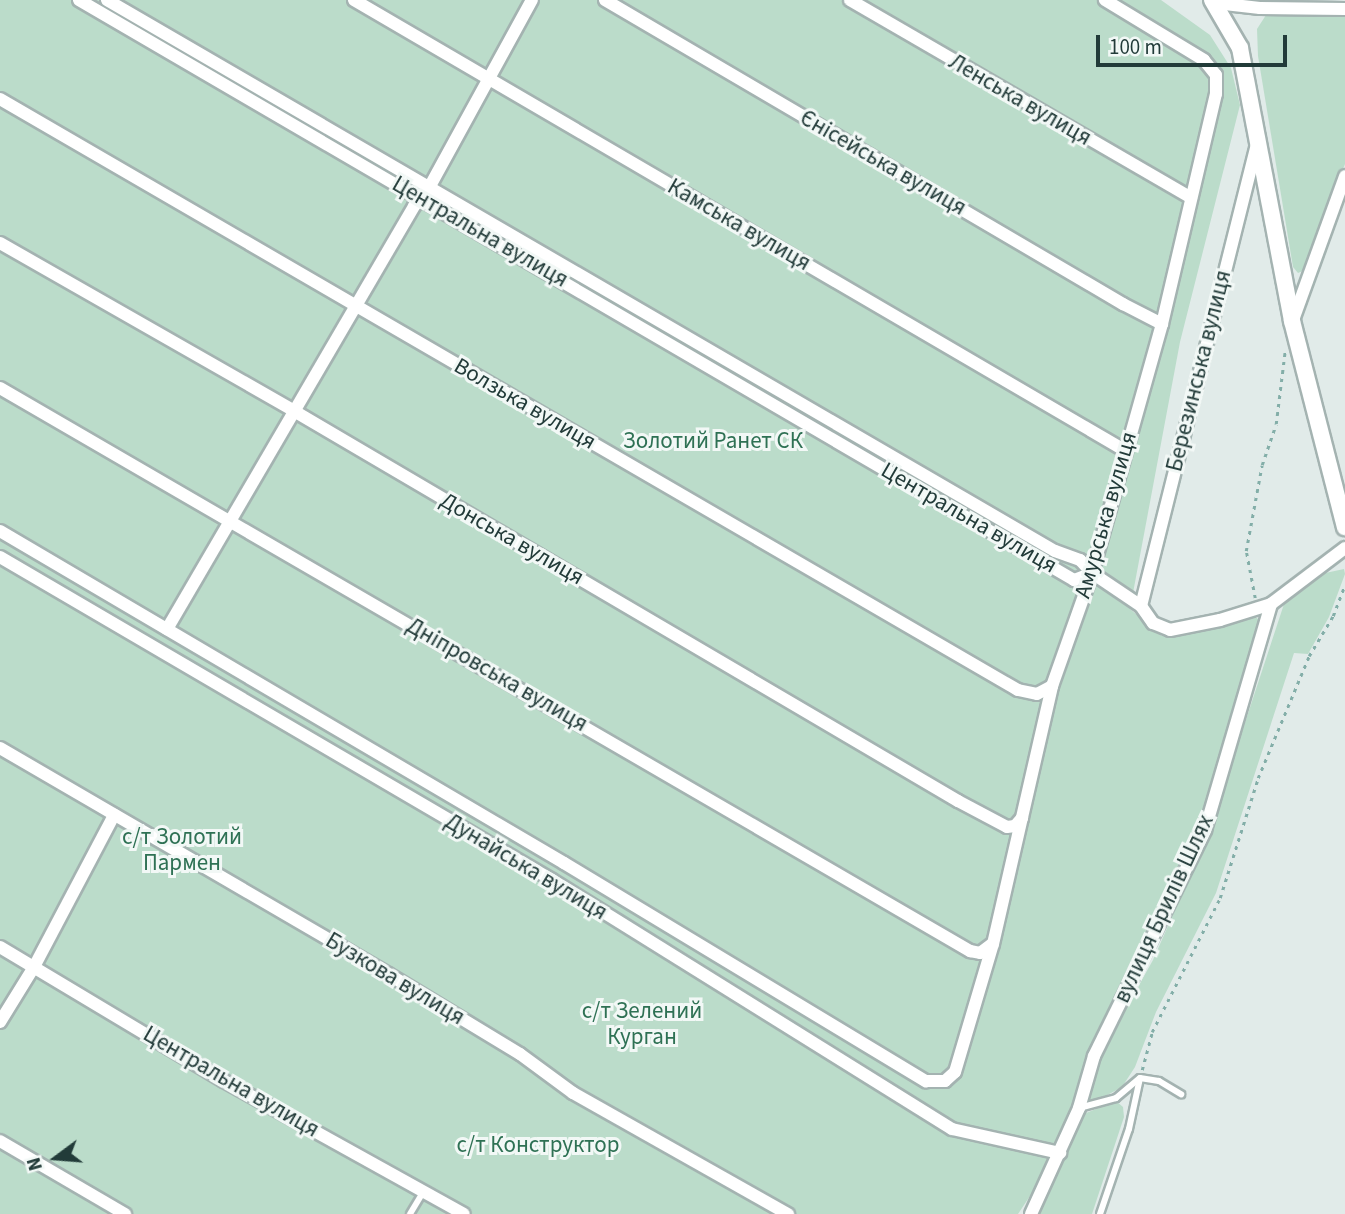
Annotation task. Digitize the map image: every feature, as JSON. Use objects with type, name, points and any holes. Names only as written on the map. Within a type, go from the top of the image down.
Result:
[{"type":"street","name":"Центральна вулиця","points":[[79,0],[1074,580],[1092,573],[1080,560],[1055,551],[107,0]]},
{"type":"street","name":"Камська вулиця","points":[[354,0],[1125,450]]},
{"type":"street","points":[[167,628],[414,206],[430,186],[491,80],[532,0]]},
{"type":"street","name":"Єнісейська вулиця","points":[[605,0],[1123,304],[1162,324]]},
{"type":"street","name":"Ленська вулиця","points":[[850,0],[1191,198]]},
{"type":"street","name":"Амурська вулиця","points":[[946,1081],[955,1072],[993,944],[1052,686],[1092,573],[1162,324],[1216,94],[1216,75],[1204,60],[1105,0]]},
{"type":"street","points":[[1214,1],[1260,8],[1345,9]]},
{"type":"street","name":"Березинська вулиця","points":[[1214,1],[1240,48],[1259,136],[1292,321],[1345,527]]},
{"type":"street","name":"Волзька вулиця","points":[[0,99],[1018,690],[1037,694],[1052,686]]},
{"type":"street","name":"Березинська вулиця","points":[[1141,606],[1259,136]]},
{"type":"street","points":[[1292,321],[1345,176]]},
{"type":"street","name":"Донська вулиця","points":[[0,243],[294,411],[958,801],[1007,827],[1015,825],[1022,818]]},
{"type":"street","name":"Дніпровська вулиця","points":[[0,388],[970,951],[980,953],[993,944]]},
{"type":"street","name":"Дунайська вулиця","points":[[0,531],[926,1081],[946,1081]]},
{"type":"street","points":[[1092,573],[1141,606],[1153,623],[1170,630],[1220,620],[1270,604],[1345,548]]},
{"type":"street","name":"Дунайська вулиця","points":[[0,557],[552,880],[952,1129],[1060,1153]]},
{"type":"street","name":"вулиця Брилів Шлях","points":[[1031,1214],[1079,1108],[1094,1056],[1205,830],[1270,604]]},
{"type":"street","name":"Бузкова вулиця","points":[[0,748],[520,1054],[573,1093],[788,1214]]},
{"type":"street","points":[[0,1022],[34,967],[114,815]]},
{"type":"street","name":"Центральна вулиця","points":[[0,947],[224,1081],[464,1214]]},
{"type":"street","points":[[0,1140],[125,1214]]},
{"type":"lane","points":[[1100,1214],[1129,1129],[1140,1078]]},
{"type":"lane","points":[[1079,1108],[1116,1098],[1140,1078],[1159,1081],[1181,1094]]},
{"type":"lane","points":[[410,1214],[424,1191]]},
{"type":"path","points":[[1257,608],[1246,551],[1262,464],[1276,424],[1281,366],[1292,321]]},
{"type":"path","points":[[1140,1078],[1152,1032],[1220,898],[1258,778],[1309,656],[1333,616],[1345,584]]},
{"type":"green space","name":"Золотий Ранет СК","points":[[0,0],[1161,0],[1210,35],[1231,68],[1240,105],[1180,342],[1130,609],[1162,636],[1185,636],[1184,631],[1252,614],[1258,619],[1258,631],[1200,831],[1083,1075],[1044,1175],[1018,1214],[0,1214],[0,540],[600,892],[533,848],[0,535]]},
{"type":"green space","points":[[1345,14],[1345,164],[1305,270],[1298,273],[1293,267],[1258,56],[1257,29],[1266,15]]},
{"type":"green space","points":[[1344,569],[1345,574],[1329,617],[1308,654],[1294,653],[1216,893],[1156,1012],[1135,1067],[1122,1087],[1091,1104],[1087,1101],[1096,1062],[1153,960],[1208,835],[1284,604],[1316,575]]},
{"type":"green space","points":[[1116,1101],[1123,1107],[1124,1117],[1092,1214],[1036,1214],[1081,1115]]},
{"type":"park label","name":"с/т Золотий Пармен","points":[[182,850]]},
{"type":"park label","name":"с/т Зелений Курган","points":[[642,1024]]},
{"type":"park label","name":"с/т Конструктор","points":[[538,1145]]}]
